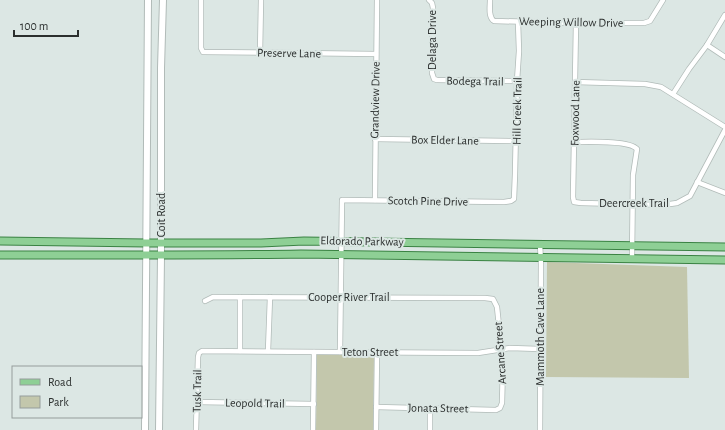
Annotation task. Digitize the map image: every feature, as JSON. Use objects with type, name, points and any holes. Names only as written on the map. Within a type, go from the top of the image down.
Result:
[{"type":"main road","name":"Coit Road","points":[[145,430],[148,0]]},
{"type":"main road","name":"Coit Road","points":[[159,430],[161,68],[163,0]]},
{"type":"main road","points":[[148,68],[161,68]]},
{"type":"main road","points":[[147,146],[161,146]]},
{"type":"main road","name":"Eldorado Parkway","points":[[0,241],[261,243],[304,240],[725,247]]},
{"type":"main road","points":[[48,242],[48,255]]},
{"type":"main road","points":[[261,243],[261,255]]},
{"type":"main road","name":"Eldorado Parkway","points":[[0,255],[161,256],[342,254],[725,260]]},
{"type":"street","name":"Preserve Lane","points":[[201,0],[202,51],[376,54]]},
{"type":"street","points":[[260,53],[261,0]]},
{"type":"street","name":"Grandview Drive","points":[[375,200],[377,0]]},
{"type":"street","name":"Weeping Willow Drive","points":[[490,0],[490,17],[493,20],[518,22],[644,24],[648,22],[663,0]]},
{"type":"street","name":"Delaga Drive","points":[[430,1],[433,8],[432,73],[434,79]]},
{"type":"street","points":[[673,94],[707,45],[725,15]]},
{"type":"street","name":"Hill Creek Trail","points":[[513,200],[515,195],[519,51],[518,22]]},
{"type":"street","name":"Foxwood Lane","points":[[574,202],[576,23]]},
{"type":"street","points":[[707,45],[725,57]]},
{"type":"street","name":"Bodega Trail","points":[[434,79],[517,81]]},
{"type":"street","points":[[575,82],[649,84],[661,87],[725,128]]},
{"type":"street","name":"Deercreek Trail","points":[[574,202],[663,205],[677,203],[690,196],[725,128]]},
{"type":"street","name":"Box Elder Lane","points":[[375,139],[516,141]]},
{"type":"street","points":[[574,142],[622,143],[634,146],[636,148],[637,150],[633,173],[632,258]]},
{"type":"street","points":[[697,182],[725,194]]},
{"type":"street","name":"Scotch Pine Drive","points":[[342,241],[342,200],[504,202],[513,200]]},
{"type":"street","points":[[340,352],[342,241]]},
{"type":"street","name":"Mammoth Cave Lane","points":[[540,244],[540,430]]},
{"type":"street","name":"Cooper River Trail","points":[[205,301],[213,297],[493,299]]},
{"type":"street","points":[[240,297],[240,351]]},
{"type":"street","points":[[268,351],[270,297]]},
{"type":"street","name":"Arcane Street","points":[[493,299],[497,307],[503,380],[502,404],[500,408]]},
{"type":"street","name":"Teton Street","points":[[199,353],[206,350],[478,353],[510,348],[540,349]]},
{"type":"street","points":[[313,430],[314,352]]},
{"type":"street","points":[[376,430],[377,352]]},
{"type":"street","name":"Tusk Trail","points":[[196,430],[199,353]]},
{"type":"street","name":"Leopold Trail","points":[[197,402],[314,404]]},
{"type":"street","name":"Jonata Street","points":[[376,407],[496,410],[500,408]]},
{"type":"street","points":[[430,408],[430,430]]},
{"type":"green space","points":[[547,262],[687,267],[689,378],[546,377]]},
{"type":"green space","points":[[317,354],[374,355],[373,430],[316,430]]}]
